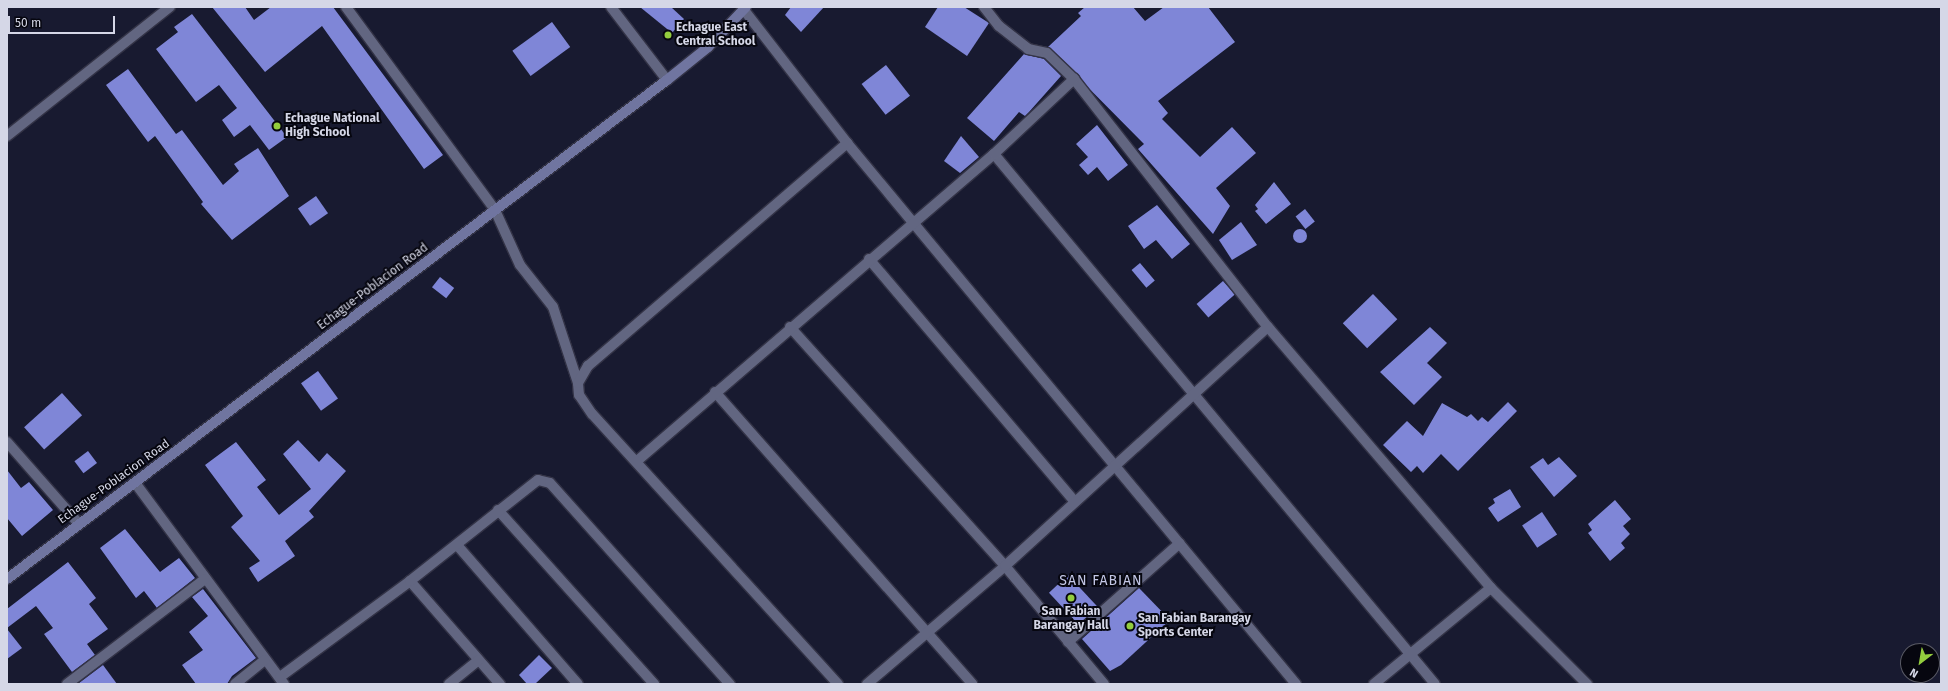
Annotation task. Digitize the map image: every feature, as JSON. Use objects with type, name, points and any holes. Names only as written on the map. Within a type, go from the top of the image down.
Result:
[{"type":"main road","name":"Echague-Poblacion Road","points":[[7,579],[79,524],[136,484],[667,80],[708,47],[745,9]]},
{"type":"street","points":[[7,136],[170,7]]},
{"type":"street","points":[[346,7],[495,210],[520,265],[553,306],[578,383],[579,395],[592,414],[637,461],[838,684]]},
{"type":"street","points":[[611,7],[667,80]]},
{"type":"street","points":[[984,7],[999,26],[1028,49],[1047,53],[1074,79],[1268,327],[1492,588],[1587,684]]},
{"type":"street","points":[[745,9],[847,143],[1115,463],[1296,684]]},
{"type":"street","points":[[637,461],[869,259],[914,224],[994,154],[1074,79]]},
{"type":"street","points":[[578,383],[588,366],[847,143]]},
{"type":"street","points":[[994,154],[1195,394],[1434,684]]},
{"type":"street","points":[[869,259],[1074,501]]},
{"type":"street","points":[[790,327],[1005,566],[1104,684]]},
{"type":"street","points":[[867,684],[927,630],[1005,566],[1115,463],[1195,394],[1268,327]]},
{"type":"street","points":[[715,392],[927,630],[972,684]]},
{"type":"street","points":[[7,442],[79,524]]},
{"type":"street","points":[[136,484],[282,681],[457,545],[530,484],[538,480],[550,483],[730,684]]},
{"type":"street","points":[[498,510],[654,684]]},
{"type":"street","points":[[1068,642],[1180,543]]},
{"type":"street","points":[[457,545],[578,684]]},
{"type":"street","points":[[67,684],[205,579]]},
{"type":"street","points":[[410,582],[500,684]]},
{"type":"street","points":[[1374,684],[1492,588]]},
{"type":"street","points":[[235,684],[265,660]]},
{"type":"street","points":[[449,684],[479,660]]},
{"type":"building","points":[[212,7],[245,7],[254,20],[271,7],[333,7],[443,155],[424,169],[322,26],[265,72]]},
{"type":"building","points":[[640,7],[671,7],[684,19],[672,33]]},
{"type":"building","points":[[791,7],[824,7],[801,32],[785,15]]},
{"type":"building","points":[[938,7],[964,7],[989,23],[967,56],[925,27]]},
{"type":"building","points":[[1085,7],[1133,7],[1145,21],[1164,7],[1208,7],[1235,42],[1158,101],[1168,113],[1162,119],[1200,157],[1232,127],[1256,153],[1216,188],[1230,206],[1213,234],[1138,149],[1144,144],[1048,47],[1081,16],[1078,13]]},
{"type":"building","points":[[192,14],[287,137],[269,150],[250,125],[234,137],[222,120],[237,108],[219,85],[196,102],[156,49],[178,32],[174,27]]},
{"type":"building","points":[[552,22],[570,47],[531,76],[512,51]]},
{"type":"building","points":[[1024,54],[1044,59],[1061,76],[1025,116],[1019,112],[994,141],[967,118]]},
{"type":"building","points":[[886,65],[910,96],[886,115],[862,84]]},
{"type":"building","points":[[128,69],[176,134],[182,130],[223,185],[239,171],[234,164],[258,148],[289,196],[232,240],[201,204],[203,202],[155,136],[148,142],[106,85]]},
{"type":"building","points":[[1097,125],[1128,165],[1108,181],[1097,167],[1088,175],[1079,165],[1088,157],[1076,144]]},
{"type":"building","points":[[961,136],[979,157],[960,173],[944,161]]},
{"type":"building","points":[[1274,182],[1291,204],[1266,224],[1255,211],[1258,209],[1255,205]]},
{"type":"building","points":[[316,196],[328,213],[310,226],[298,209]]},
{"type":"building","points":[[1157,205],[1190,244],[1172,259],[1156,240],[1144,249],[1128,226]]},
{"type":"building","points":[[1305,209],[1315,222],[1305,229],[1296,216]]},
{"type":"building","points":[[1241,222],[1257,245],[1232,260],[1219,240]]},
{"type":"building","points":[[1297,229],[1303,229],[1307,233],[1307,239],[1303,243],[1297,243],[1293,239],[1293,233]]},
{"type":"building","points":[[1140,263],[1155,281],[1146,288],[1132,270]]},
{"type":"building","points":[[440,277],[454,288],[446,298],[432,287]]},
{"type":"building","points":[[1223,281],[1235,295],[1208,318],[1197,304]]},
{"type":"building","points":[[1373,294],[1397,319],[1367,348],[1343,323]]},
{"type":"building","points":[[1430,327],[1447,343],[1427,363],[1442,377],[1414,405],[1380,372]]},
{"type":"building","points":[[318,371],[338,399],[321,411],[301,383]]},
{"type":"building","points":[[62,393],[82,415],[44,449],[24,427]]},
{"type":"building","points":[[1508,402],[1517,411],[1458,471],[1441,454],[1423,473],[1417,466],[1411,472],[1383,445],[1407,421],[1423,436],[1442,403],[1467,417],[1471,414],[1478,421],[1482,417],[1488,422]]},
{"type":"building","points":[[298,440],[319,462],[327,453],[346,471],[309,511],[314,517],[285,541],[295,556],[258,582],[249,568],[260,561],[231,527],[243,516],[205,465],[236,442],[266,480],[257,487],[279,515],[311,489],[283,454]]},
{"type":"building","points":[[88,451],[97,463],[83,473],[74,461]]},
{"type":"building","points":[[1559,457],[1577,476],[1554,497],[1530,467],[1543,458],[1548,465]]},
{"type":"building","points":[[7,470],[21,488],[29,482],[53,510],[22,536],[7,518]]},
{"type":"building","points":[[1510,489],[1521,507],[1498,522],[1488,508],[1495,503],[1493,499]]},
{"type":"building","points":[[1615,500],[1631,519],[1623,526],[1630,534],[1621,543],[1625,548],[1610,561],[1588,533],[1592,530],[1588,524]]},
{"type":"building","points":[[1542,512],[1557,534],[1537,548],[1522,525]]},
{"type":"building","points":[[125,529],[160,572],[179,558],[195,578],[157,608],[144,591],[136,598],[100,548]]},
{"type":"building","points":[[68,562],[96,598],[89,604],[108,629],[87,644],[95,655],[72,672],[44,634],[53,628],[36,606],[7,628],[7,609]]},
{"type":"building","name":"San Fabian Barangay Hall","points":[[1068,575],[1098,607],[1079,625],[1049,593]]},
{"type":"building","name":"San Fabian Barangay Sports Center","points":[[1139,588],[1170,620],[1121,665],[1110,671],[1082,639]]},
{"type":"building","points":[[203,589],[256,658],[232,676],[227,684],[196,684],[182,665],[203,650],[189,632],[208,616],[192,597]]},
{"type":"building","points":[[7,629],[22,648],[7,659]]},
{"type":"building","points":[[539,655],[552,668],[535,684],[527,684],[519,675]]},
{"type":"building","points":[[103,665],[117,684],[79,683]]},
{"type":"place","name":"Echague East Central School","points":[[668,35]]},
{"type":"place","name":"Echague National High School","points":[[277,126]]},
{"type":"place","name":"San Fabian Barangay Hall","points":[[1071,598]]},
{"type":"place","name":"San Fabian Barangay Sports Center","points":[[1130,626]]},
{"type":"district","name":"SAN FABIAN","points":[[1101,581]]}]
